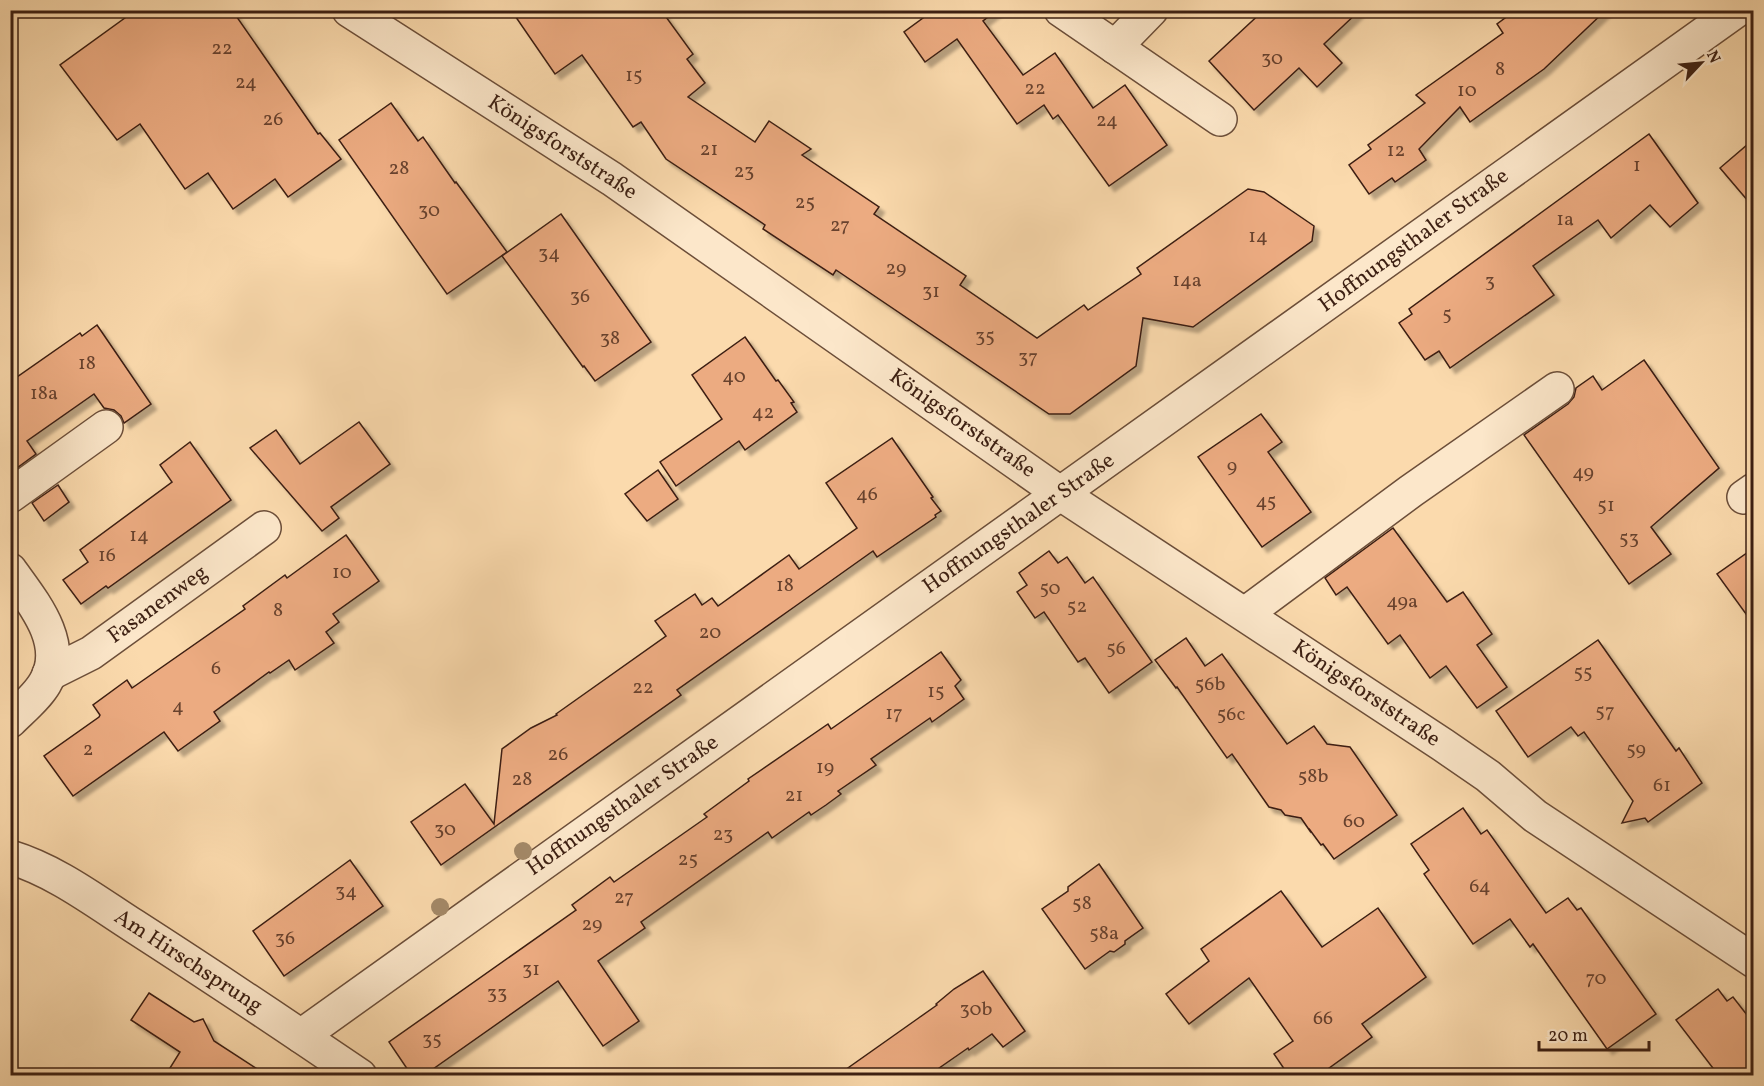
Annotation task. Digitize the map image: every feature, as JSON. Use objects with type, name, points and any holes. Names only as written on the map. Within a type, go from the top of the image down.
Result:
[{"type":"street","name":"Königsforststraße","points":[[349,10],[612,179],[1061,494],[1488,776],[1535,816],[1754,961]]},
{"type":"street","points":[[1061,10],[1220,119]]},
{"type":"street","points":[[1115,47],[1151,10]]},
{"type":"street","name":"Hoffnungsthaler Straße","points":[[301,1036],[1737,10]]},
{"type":"street","points":[[1245,614],[1411,491],[1557,389]]},
{"type":"street","points":[[10,496],[106,427]]},
{"type":"street","name":"Fasanenweg","points":[[10,721],[40,690],[49,674],[91,653],[264,528]]},
{"type":"street","points":[[10,570],[37,608],[48,631],[52,651],[49,674]]},
{"type":"street","name":"Am Hirschsprung","points":[[10,857],[27,862],[67,883],[181,956],[301,1036],[343,1071]]},
{"type":"building","points":[[136,10],[232,10],[318,134],[320,133],[341,159],[288,197],[275,179],[233,209],[208,173],[185,189],[140,124],[117,140],[60,65]]},
{"type":"building","points":[[511,10],[661,10],[693,54],[687,59],[705,83],[688,97],[755,142],[769,121],[811,149],[802,155],[879,207],[874,214],[966,276],[960,285],[1037,338],[1084,305],[1088,310],[1141,274],[1137,268],[1248,189],[1264,192],[1314,226],[1312,241],[1193,327],[1143,318],[1136,366],[1070,414],[1049,414],[836,270],[833,275],[763,229],[765,225],[666,159],[641,122],[633,127],[582,55],[555,74]]},
{"type":"building","points":[[934,10],[997,10],[983,21],[1023,75],[1055,53],[1093,108],[1125,85],[1167,145],[1109,186],[1058,115],[1053,119],[1044,105],[1017,124],[957,39],[925,62],[904,32]]},
{"type":"building","points":[[1264,10],[1360,10],[1324,44],[1342,63],[1317,87],[1299,68],[1254,110],[1209,61]]},
{"type":"building","points":[[1516,10],[1606,10],[1544,69],[1470,122],[1460,107],[1419,149],[1426,160],[1395,182],[1392,178],[1369,194],[1349,165],[1371,149],[1368,145],[1425,103],[1416,95],[1503,33],[1497,24]]},
{"type":"building","points":[[391,103],[418,141],[423,137],[507,252],[447,294],[339,140]]},
{"type":"building","points":[[1649,134],[1698,203],[1670,227],[1650,205],[1611,238],[1598,220],[1533,266],[1554,295],[1450,368],[1439,351],[1425,360],[1399,323],[1412,314],[1409,309]]},
{"type":"building","points":[[1754,139],[1754,208],[1720,168]]},
{"type":"building","points":[[561,214],[651,342],[595,381],[502,256]]},
{"type":"building","points":[[97,325],[151,404],[124,423],[121,416],[114,410],[104,408],[94,394],[27,441],[36,454],[10,473],[10,382],[80,333],[82,336]]},
{"type":"building","points":[[745,337],[794,402],[791,403],[797,412],[745,450],[739,441],[676,486],[660,462],[722,419],[692,375]]},
{"type":"building","points":[[1644,360],[1719,468],[1651,527],[1671,554],[1629,584],[1524,435],[1568,404],[1574,397],[1576,388],[1593,376],[1602,390]]},
{"type":"building","points":[[1261,414],[1282,442],[1268,452],[1311,512],[1262,547],[1198,457]]},
{"type":"building","points":[[359,422],[390,464],[331,507],[339,518],[322,531],[250,448],[276,430],[300,464]]},
{"type":"building","points":[[892,438],[941,511],[935,515],[936,517],[877,557],[873,551],[677,690],[681,695],[441,865],[411,822],[465,784],[494,824],[502,749],[531,728],[557,715],[666,636],[655,621],[695,594],[702,605],[712,598],[718,606],[789,555],[799,569],[857,528],[826,483]]},
{"type":"building","points":[[190,442],[231,500],[108,588],[106,586],[81,604],[63,580],[88,562],[80,550],[172,482],[160,465]]},
{"type":"building","points":[[658,470],[678,499],[647,521],[625,494]]},
{"type":"building","points":[[58,485],[69,502],[44,521],[32,503]]},
{"type":"building","points":[[1393,528],[1447,602],[1463,592],[1492,634],[1477,645],[1507,687],[1477,708],[1446,666],[1430,678],[1400,635],[1388,644],[1347,587],[1336,595],[1325,578]]},
{"type":"building","points":[[346,535],[379,581],[333,614],[339,622],[326,632],[334,643],[295,670],[289,660],[269,672],[214,712],[220,721],[178,751],[164,732],[73,796],[44,756],[99,717],[93,705],[127,680],[132,688],[245,609],[243,606],[285,575],[287,578]]},
{"type":"building","points":[[1754,548],[1754,625],[1717,574]]},
{"type":"building","points":[[1049,551],[1058,563],[1067,557],[1085,583],[1093,577],[1152,662],[1109,693],[1085,658],[1078,662],[1044,612],[1035,618],[1017,592],[1027,585],[1019,573]]},
{"type":"building","points":[[1186,638],[1205,666],[1222,654],[1287,744],[1314,726],[1327,744],[1350,747],[1397,815],[1334,859],[1301,818],[1285,815],[1281,810],[1269,807],[1232,754],[1227,758],[1155,660]]},
{"type":"building","points":[[1598,640],[1676,751],[1679,748],[1702,783],[1648,822],[1645,818],[1622,823],[1633,801],[1584,732],[1578,736],[1571,727],[1528,757],[1496,711]]},
{"type":"building","points":[[941,652],[961,680],[955,686],[964,699],[932,722],[930,718],[871,759],[876,765],[838,791],[841,794],[826,805],[811,815],[809,812],[772,838],[768,832],[641,922],[645,928],[598,961],[639,1021],[603,1046],[558,981],[423,1076],[412,1076],[389,1042],[576,910],[572,905],[610,877],[614,882],[707,817],[704,814],[749,781],[748,779],[828,724],[831,729]]},
{"type":"building","points":[[1463,808],[1481,834],[1487,830],[1546,913],[1568,898],[1577,910],[1581,908],[1656,1014],[1607,1049],[1533,944],[1530,947],[1510,919],[1473,944],[1424,874],[1429,870],[1411,844]]},
{"type":"building","points":[[350,860],[383,906],[284,976],[253,931]]},
{"type":"building","points":[[1099,864],[1143,928],[1114,952],[1110,951],[1085,969],[1042,909],[1068,891],[1068,887]]},
{"type":"building","points":[[1281,891],[1322,947],[1378,908],[1426,977],[1362,1024],[1372,1037],[1318,1076],[1289,1076],[1274,1054],[1293,1041],[1249,978],[1189,1024],[1166,994],[1209,961],[1201,949]]},
{"type":"building","points":[[983,971],[1025,1031],[1003,1047],[992,1034],[929,1075],[838,1075],[937,1005],[954,989]]},
{"type":"building","points":[[1718,989],[1727,1001],[1733,997],[1754,1024],[1754,1076],[1719,1076],[1676,1020]]},
{"type":"building","points":[[149,993],[194,1022],[203,1019],[214,1041],[268,1076],[165,1076],[180,1052],[131,1020]]}]
